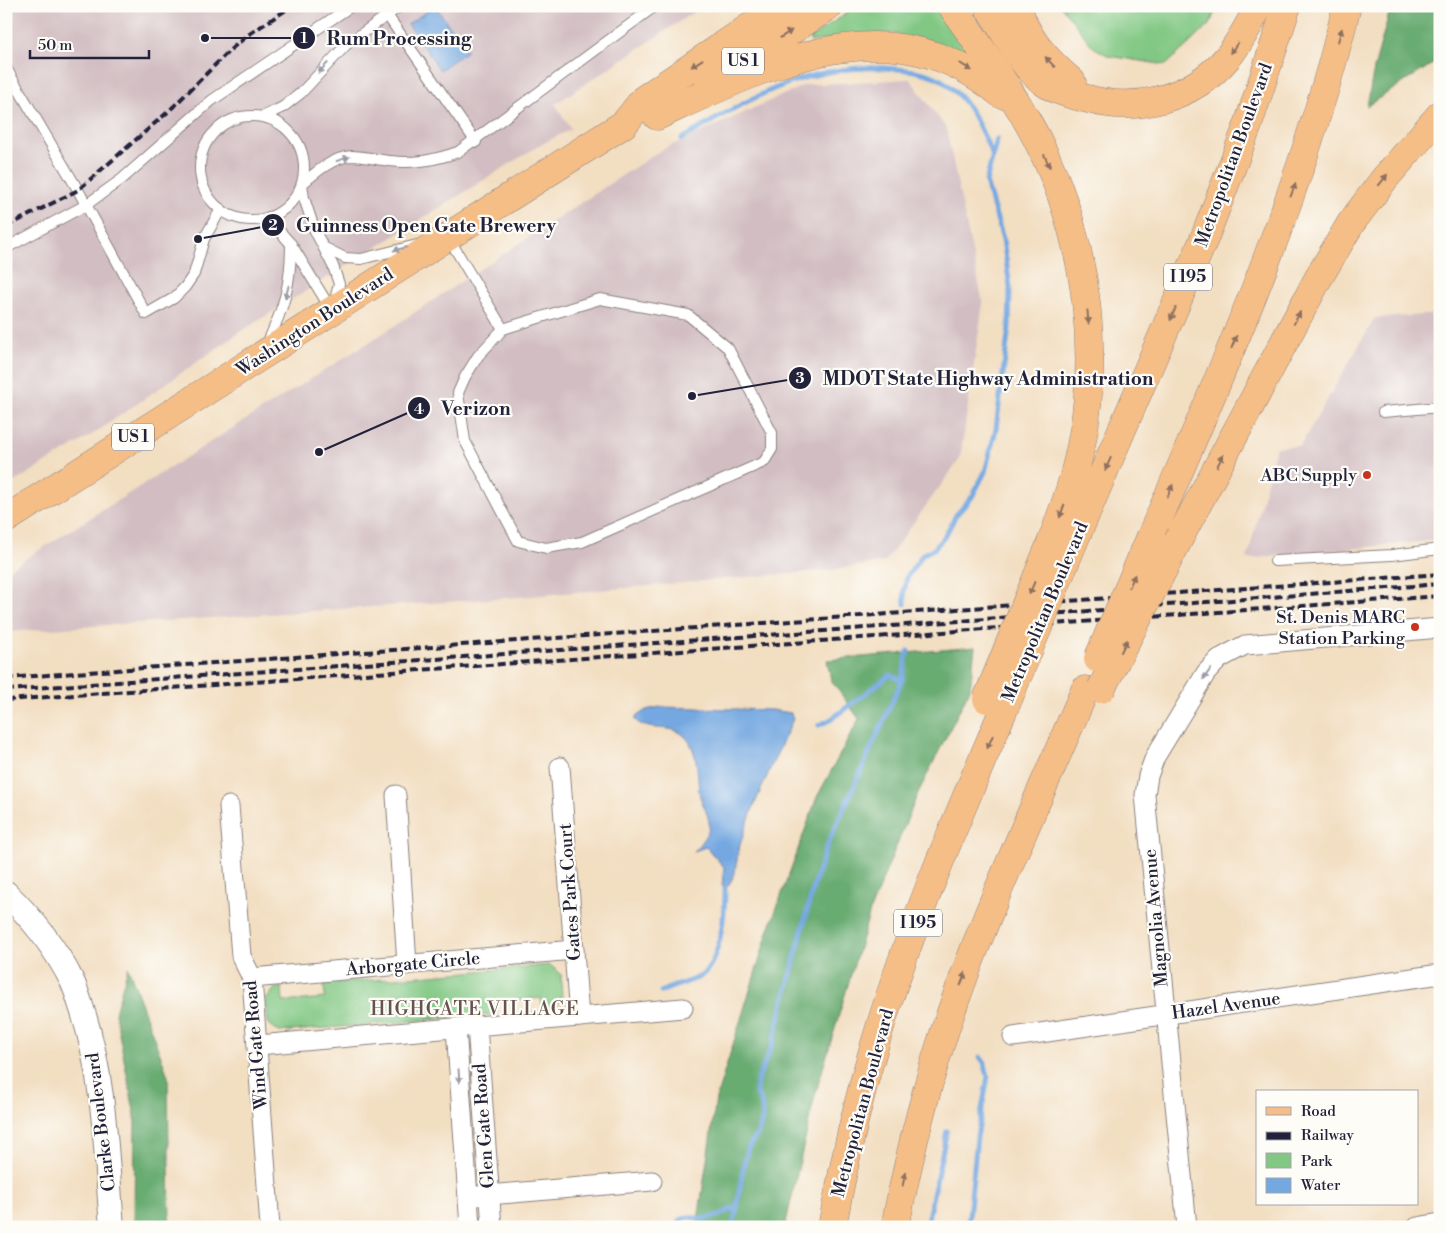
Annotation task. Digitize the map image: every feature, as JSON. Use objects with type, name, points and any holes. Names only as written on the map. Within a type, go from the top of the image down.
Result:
[{"type":"main road","name":"Washington Boulevard","points":[[6,519],[624,124],[644,99],[781,6]]},
{"type":"main road","name":"Washington Boulevard","points":[[624,124],[657,116],[829,6]]},
{"type":"main road","points":[[952,6],[1025,117],[1057,182],[1069,218],[1082,270],[1088,316],[1090,361],[1081,444],[1072,482],[1062,542]]},
{"type":"main road","points":[[988,6],[1028,66],[1044,82],[1061,92],[1102,103],[1135,105],[1180,93],[1206,78],[1226,58],[1244,34],[1259,6]]},
{"type":"main road","points":[[1018,6],[1027,31],[1041,52],[1074,83],[1102,103]]},
{"type":"main road","name":"Metropolitan Boulevard","points":[[832,1227],[846,1155],[872,1054],[895,982],[965,801],[998,698],[1062,542],[1204,239],[1248,125],[1286,6]]},
{"type":"main road","points":[[1093,690],[1151,536],[1269,257],[1310,142],[1347,6]]},
{"type":"main road","points":[[657,116],[774,62],[846,42],[875,40],[904,43],[934,51],[959,63],[987,81],[1025,117]]},
{"type":"main road","points":[[894,1227],[906,1170],[947,1025],[980,934],[1010,865],[1093,690],[1181,535],[1319,277],[1351,223],[1385,178],[1440,115]]},
{"type":"street","name":"Magnolia Avenue","points":[[1187,1227],[1145,795],[1148,776],[1155,757],[1206,673],[1219,659],[1245,645],[1439,634]]},
{"type":"street","name":"Gates Park Court","points":[[560,767],[579,1017]]},
{"type":"street","points":[[396,795],[407,964]]},
{"type":"street","name":"Wind Gate Road","points":[[229,806],[241,956],[252,978],[270,1227]]},
{"type":"street","name":"Clarke Boulevard","points":[[6,893],[52,944],[73,982],[87,1024],[101,1090],[112,1227]]},
{"type":"street","name":"Arborgate Circle","points":[[252,978],[574,950]]},
{"type":"street","name":"Hazel Avenue","points":[[1013,1036],[1440,974]]},
{"type":"street","points":[[258,1045],[683,1008]]},
{"type":"street","name":"Glen Gate Road","points":[[477,1026],[492,1227]]},
{"type":"street","name":"Glen Gate Road","points":[[456,1028],[470,1227]]},
{"type":"street","points":[[467,1197],[652,1180]]},
{"type":"street","points":[[1417,1227],[1440,1223]]},
{"type":"lane","points":[[6,248],[86,205],[122,179],[211,101],[351,6]]},
{"type":"lane","points":[[262,117],[283,107],[302,93],[346,45],[400,6]]},
{"type":"lane","points":[[332,312],[339,284],[315,231],[304,198],[302,184],[304,168],[301,150],[292,135],[278,123],[262,117],[244,117],[227,122],[213,134],[204,149],[200,166],[202,182],[209,197],[220,209],[235,217],[252,220],[268,218],[283,210],[294,199],[302,184],[320,169],[338,159],[352,156],[414,163],[438,159],[458,152],[476,142],[655,6]]},
{"type":"lane","points":[[387,15],[476,142]]},
{"type":"lane","points":[[6,68],[86,205],[146,314],[174,298],[185,287],[194,274],[204,239],[220,209]]},
{"type":"lane","points":[[268,218],[290,244],[332,312]]},
{"type":"lane","points":[[324,248],[345,258],[360,259],[448,237],[503,329]]},
{"type":"lane","points":[[261,356],[287,293],[291,274],[290,244]]},
{"type":"lane","points":[[600,299],[688,315],[728,348],[772,432],[772,449],[764,462],[582,542],[546,548],[518,541],[465,441],[458,393],[464,377],[478,356],[503,329],[600,299]]},
{"type":"lane","points":[[1383,412],[1440,407]]},
{"type":"lane","points":[[1275,561],[1392,555],[1440,549]]},
{"type":"shaded area","points":[[6,6],[703,6],[555,104],[571,129],[540,145],[240,332],[95,433],[6,487]]},
{"type":"shaded area","points":[[910,79],[946,128],[983,303],[960,459],[885,562],[831,570],[520,597],[6,632],[6,571],[382,334],[661,150],[805,85]]},
{"type":"shaded area","points":[[1440,314],[1440,517],[1437,518],[1439,540],[1247,559],[1276,447],[1300,446],[1375,318]]},
{"type":"green space","points":[[857,6],[940,6],[978,64],[896,34],[862,33],[811,42],[809,39]]},
{"type":"green space","points":[[1061,6],[1217,6],[1210,24],[1166,65],[1109,56],[1093,47]]},
{"type":"green space","points":[[1391,6],[1440,6],[1440,59],[1367,106],[1374,69]]},
{"type":"green space","points":[[975,647],[970,689],[918,793],[871,908],[815,1095],[785,1227],[697,1227],[716,1099],[768,932],[817,797],[859,719],[831,680],[827,660]]},
{"type":"green space","points":[[550,965],[561,974],[562,998],[553,1009],[543,1010],[541,998],[496,1002],[497,1014],[279,1032],[268,1023],[266,1000],[275,988],[282,987],[283,1002],[325,998],[324,984]]},
{"type":"green space","points":[[128,967],[168,1076],[170,1227],[134,1227],[135,1116],[115,1013]]},
{"type":"water","points":[[435,6],[467,51],[440,70],[408,24]]},
{"type":"water","points":[[660,707],[772,710],[791,713],[793,719],[751,813],[740,845],[732,880],[725,888],[722,886],[724,867],[706,847],[694,851],[707,834],[709,824],[699,792],[696,761],[692,746],[677,731],[653,728],[635,720],[637,716],[646,710]]},
{"type":"waterway","points":[[682,139],[758,96],[810,76],[838,70],[866,68],[897,69],[934,76],[953,89],[973,115],[992,154]]},
{"type":"waterway","points":[[905,604],[904,592],[907,577],[923,554],[934,549],[945,536],[956,515],[972,497],[985,472],[996,429],[1009,327],[1010,287],[1003,239],[986,182],[997,139]]},
{"type":"waterway","points":[[733,1227],[748,1148],[758,1133],[763,1117],[761,1101],[756,1092],[757,1081],[773,1043],[813,888],[826,848],[902,680],[908,651]]},
{"type":"waterway","points":[[819,725],[830,720],[890,675],[902,680]]},
{"type":"waterway","points":[[661,992],[701,976],[708,969],[713,960],[720,935],[725,888]]},
{"type":"waterway","points":[[968,1227],[977,1137],[988,1076],[984,1062],[980,1057]]},
{"type":"waterway","points":[[926,1227],[947,1131]]},
{"type":"waterway","points":[[676,1227],[682,1219],[688,1217],[702,1219],[717,1216],[738,1206]]},
{"type":"railway","points":[[6,11],[13,6]]},
{"type":"railway","points":[[6,227],[78,190],[169,111],[230,50],[248,35],[292,6]]},
{"type":"railway","points":[[6,678],[1440,574]]},
{"type":"railway","points":[[6,690],[920,624],[1440,584]]},
{"type":"railway","points":[[6,700],[1440,596]]},
{"type":"place","name":"Rum Processing","points":[[205,38]]},
{"type":"place","name":"Guinness Open Gate Brewery","points":[[198,239]]},
{"type":"place","name":"MDOT State Highway Administration","points":[[692,396]]},
{"type":"place","name":"Verizon","points":[[319,452]]},
{"type":"place","name":"ABC Supply","points":[[1367,475]]},
{"type":"place","name":"St. Denis MARC Station Parking","points":[[1415,627]]},
{"type":"district","name":"HIGHGATE VILLAGE","points":[[475,1009]]}]
